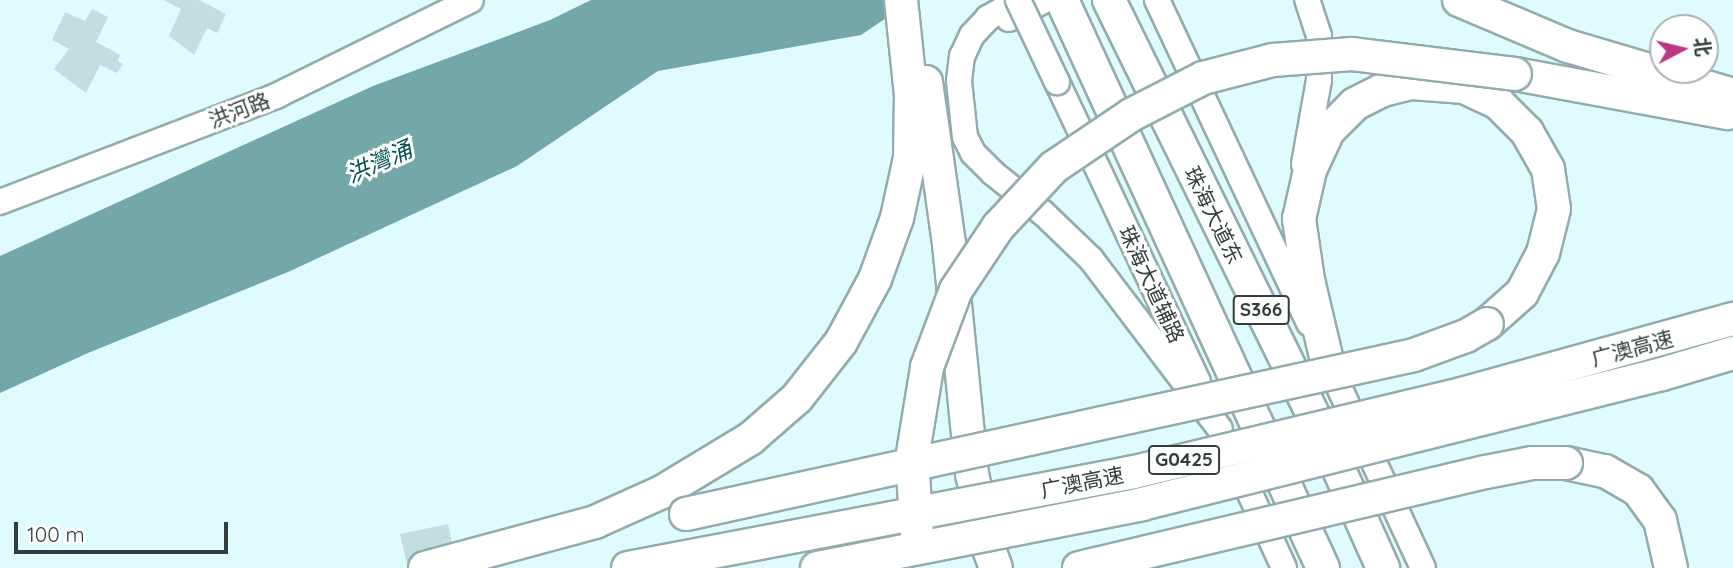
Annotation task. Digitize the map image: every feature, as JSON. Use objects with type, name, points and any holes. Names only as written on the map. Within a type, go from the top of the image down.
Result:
[{"type":"highway","points":[[902,0],[949,244],[972,474],[996,568]]},
{"type":"highway","name":"S366","points":[[1062,0],[1323,568]]},
{"type":"highway","name":"珠海大道东","points":[[1110,0],[1328,445],[1383,568]]},
{"type":"highway","points":[[1471,5],[1568,46],[1733,95]]},
{"type":"highway","points":[[924,568],[917,534],[912,459],[926,367],[956,290],[998,227],[1054,167],[1131,115],[1203,78],[1273,60],[1352,54],[1515,74],[1733,114]]},
{"type":"highway","points":[[595,522],[686,514],[1414,355],[1466,336],[1487,324],[1522,293],[1543,254],[1554,209],[1548,169],[1527,132],[1498,103],[1464,87],[1412,83],[1384,90],[1355,104],[1328,131],[1310,170],[1299,219],[1308,281],[1327,361]]},
{"type":"highway","points":[[425,568],[595,522],[685,480],[750,439],[797,398],[841,342],[875,279],[897,218],[920,93]]},
{"type":"highway","name":"广澳高速","points":[[628,568],[1134,472],[1462,394],[1733,319]]},
{"type":"highway","name":"广澳高速","points":[[817,568],[1142,505],[1598,390],[1733,353]]},
{"type":"highway","points":[[1079,568],[1532,463],[1566,463],[1605,471],[1638,490],[1660,520],[1671,568]]},
{"type":"main road","name":"洪河路","points":[[0,202],[276,96],[471,0]]},
{"type":"main road","name":"珠海大道辅路","points":[[1019,0],[1284,568]]},
{"type":"main road","points":[[1019,0],[988,18],[972,35],[962,56],[958,81],[965,137],[973,153],[993,173],[1043,213],[1091,259],[1220,429]]},
{"type":"main road","points":[[993,173],[981,154],[970,120],[970,76],[979,47],[995,28],[1045,0]]},
{"type":"main road","points":[[1157,0],[1423,568]]},
{"type":"main road","points":[[1297,0],[1319,36]]},
{"type":"main road","points":[[1299,219],[1298,189],[1319,80],[1319,36],[1307,0]]},
{"type":"water","name":"洪灣涌","points":[[591,0],[913,0],[861,35],[658,71],[517,166],[288,272],[88,353],[0,393],[0,256],[373,86],[550,20]]},
{"type":"building","points":[[163,0],[199,0],[226,14],[217,33],[207,28],[194,55],[169,36],[181,9]]},
{"type":"building","points":[[92,9],[108,17],[96,42],[120,55],[118,61],[123,64],[117,73],[100,65],[86,93],[54,69],[69,49],[52,40],[65,12],[85,21]]},
{"type":"building","points":[[448,524],[452,542],[420,551],[412,556],[407,564],[400,534]]}]
